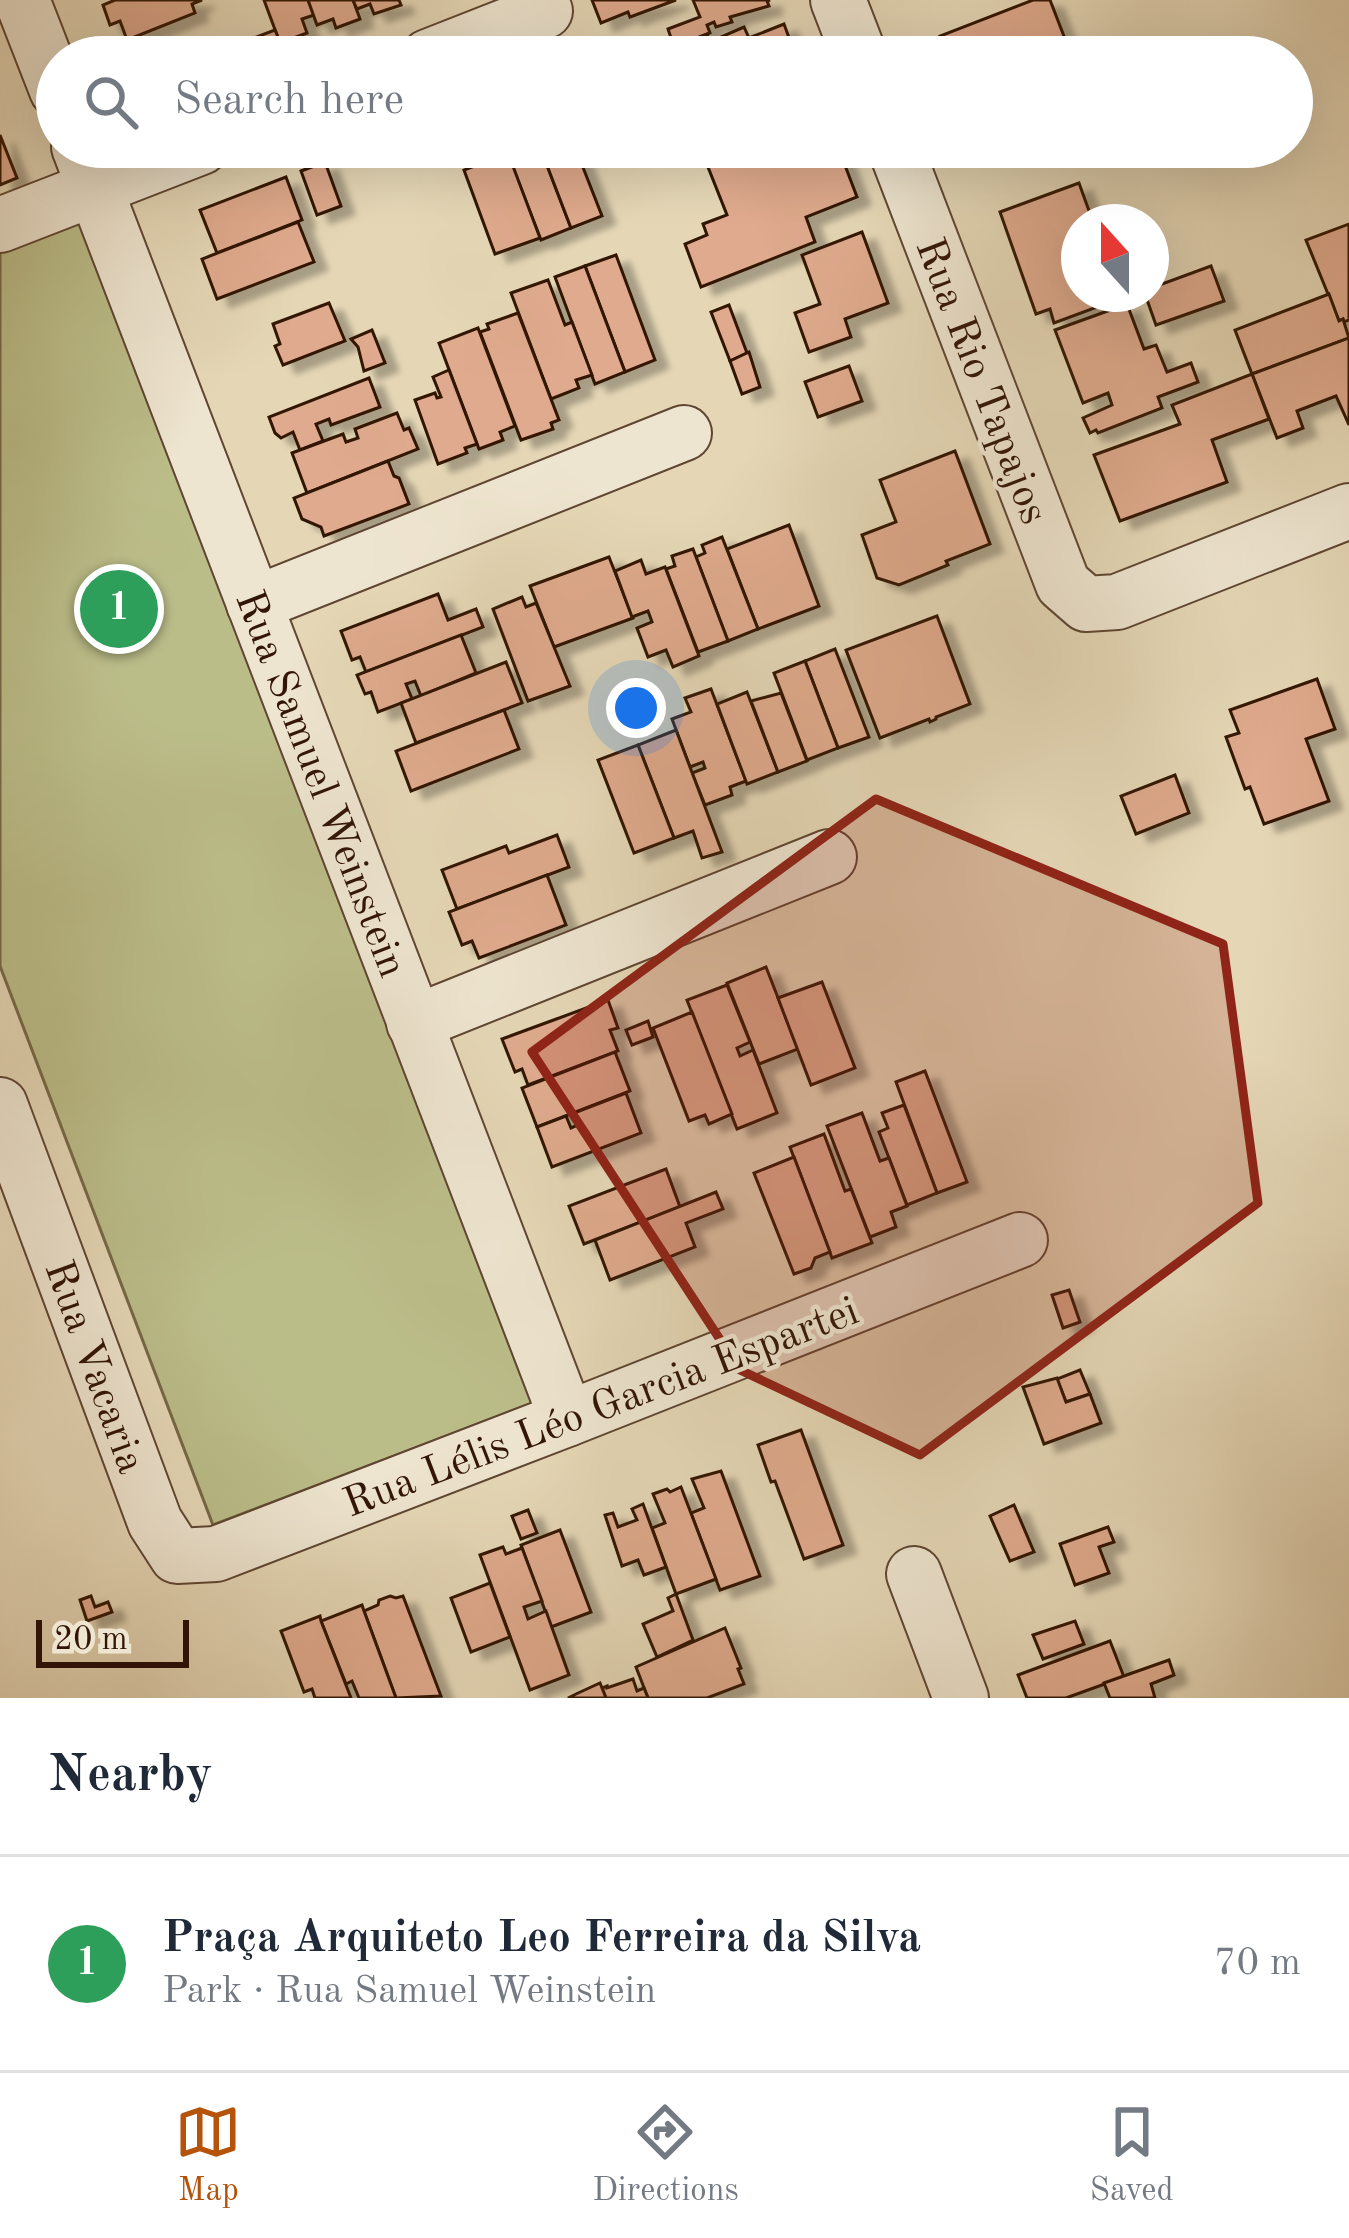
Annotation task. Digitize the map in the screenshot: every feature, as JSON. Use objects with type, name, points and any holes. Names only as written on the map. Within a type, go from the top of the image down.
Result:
[{"type":"street","points":[[22,0],[36,36]]},
{"type":"street","points":[[838,0],[852,36]]},
{"type":"street","points":[[481,36],[544,11]]},
{"type":"street","points":[[0,225],[87,168]]},
{"type":"street","name":"Rua Samuel Weinstein","points":[[87,168],[567,1419]]},
{"type":"street","name":"Rua Rio Tapajos","points":[[903,168],[1063,584],[1086,604],[1117,602],[1349,512]]},
{"type":"street","points":[[254,604],[684,433]]},
{"type":"street","points":[[415,1023],[830,857]]},
{"type":"street","name":"Rua Vacaria","points":[[0,1105],[155,1522],[176,1556]]},
{"type":"street","name":"Rua Lélis Léo Garcia Espartei","points":[[176,1556],[216,1554],[1020,1240]]},
{"type":"street","points":[[914,1574],[961,1698]]},
{"type":"highlighted area","points":[[876,799],[1223,944],[1258,1203],[920,1455],[740,1370],[532,1052]]},
{"type":"green space","points":[[89,218],[541,1400],[213,1525],[0,966],[0,252]]},
{"type":"building","points":[[115,0],[202,0],[192,4],[195,13],[137,36],[126,36],[120,21],[110,25],[103,5]]},
{"type":"building","points":[[264,0],[308,0],[314,15],[302,19],[307,33],[277,36]]},
{"type":"building","points":[[308,0],[353,0],[360,19],[336,28],[333,19],[317,25]]},
{"type":"building","points":[[353,0],[399,0],[401,5],[374,14],[370,4],[357,9]]},
{"type":"building","points":[[592,0],[676,0],[601,23]]},
{"type":"building","points":[[693,0],[770,0],[769,6],[730,17],[732,22],[707,25],[710,33],[702,36],[670,36],[668,29],[700,17]]},
{"type":"building","points":[[1033,0],[1050,0],[1064,36],[940,36]]},
{"type":"building","points":[[784,24],[788,36],[754,36]]},
{"type":"building","points":[[744,27],[748,36],[723,36]]},
{"type":"building","points":[[0,135],[17,178],[0,185]]},
{"type":"building","points":[[327,168],[341,206],[317,215],[301,171]]},
{"type":"building","points":[[513,168],[548,168],[571,228],[541,240]]},
{"type":"building","points":[[514,168],[540,238],[495,254],[464,170]]},
{"type":"building","points":[[548,168],[583,168],[602,216],[571,228]]},
{"type":"building","points":[[708,168],[846,168],[857,197],[806,217],[815,242],[701,287],[685,244],[707,235],[703,224],[727,215]]},
{"type":"building","points":[[286,177],[302,220],[217,253],[200,210]]},
{"type":"building","points":[[1079,183],[1087,204],[1061,204],[1061,312],[1084,312],[1054,323],[1050,309],[1036,314],[1000,212]]},
{"type":"building","points":[[298,222],[314,262],[217,299],[202,259]]},
{"type":"building","points":[[1349,224],[1349,320],[1344,322],[1339,321],[1306,240]]},
{"type":"building","points":[[862,232],[888,303],[845,319],[851,337],[809,352],[795,313],[820,304],[802,255]]},
{"type":"building","points":[[616,255],[655,360],[625,372],[585,266]]},
{"type":"building","points":[[585,266],[625,372],[595,384],[555,277]]},
{"type":"building","points":[[1211,266],[1224,301],[1156,325],[1151,312],[1169,312],[1169,281]]},
{"type":"building","points":[[548,280],[565,325],[572,322],[592,375],[576,380],[579,388],[551,399],[511,293]]},
{"type":"building","points":[[1329,294],[1349,338],[1252,374],[1235,330]]},
{"type":"building","points":[[329,303],[345,341],[283,365],[273,324]]},
{"type":"building","points":[[729,305],[747,353],[730,361],[711,312]]},
{"type":"building","points":[[1105,312],[1130,312],[1144,349],[1156,345],[1167,372],[1191,363],[1198,382],[1158,397],[1162,408],[1090,433],[1083,418],[1112,405],[1108,393],[1083,403],[1055,330]]},
{"type":"building","points":[[518,313],[559,420],[551,423],[553,429],[521,440],[480,332],[489,329],[487,324]]},
{"type":"building","points":[[478,328],[515,426],[500,432],[503,440],[479,449],[439,343]]},
{"type":"building","points":[[372,330],[385,363],[364,371],[351,339]]},
{"type":"building","points":[[1349,338],[1349,425],[1336,396],[1297,411],[1303,428],[1277,438],[1252,374]]},
{"type":"building","points":[[749,352],[760,387],[742,394],[730,361]]},
{"type":"building","points":[[849,366],[862,401],[818,417],[805,382]]},
{"type":"building","points":[[449,370],[477,444],[438,464],[415,400],[435,393],[441,397],[433,377]]},
{"type":"building","points":[[1252,374],[1269,419],[1212,440],[1227,482],[1120,521],[1094,455],[1180,424],[1172,405]]},
{"type":"building","points":[[369,378],[380,407],[331,425],[329,419],[316,424],[323,441],[300,450],[293,432],[281,438],[275,433],[269,417]]},
{"type":"building","points":[[397,413],[418,449],[307,493],[292,453],[343,434],[346,442],[358,438],[355,429]]},
{"type":"building","points":[[955,451],[990,544],[899,585],[877,578],[862,535],[896,522],[880,480]]},
{"type":"building","points":[[388,461],[409,504],[324,536],[321,527],[302,519],[294,498]]},
{"type":"building","points":[[789,525],[819,606],[758,629],[727,549]]},
{"type":"building","points":[[722,537],[758,629],[728,641],[696,557],[705,553],[702,545]]},
{"type":"building","points":[[693,549],[728,641],[698,652],[666,569],[675,566],[672,556]]},
{"type":"building","points":[[609,557],[633,618],[554,647],[530,586]]},
{"type":"building","points":[[641,560],[646,574],[665,567],[699,656],[673,667],[666,650],[648,657],[637,628],[652,622],[648,611],[632,617],[615,571]]},
{"type":"building","points":[[438,594],[448,620],[476,609],[483,627],[366,672],[360,657],[352,660],[341,631]]},
{"type":"building","points":[[522,597],[526,607],[536,603],[570,686],[528,701],[493,609]]},
{"type":"building","points":[[937,616],[970,704],[880,738],[846,650]]},
{"type":"building","points":[[461,635],[476,673],[421,696],[415,681],[406,684],[412,699],[378,712],[371,692],[365,694],[357,675]]},
{"type":"building","points":[[835,649],[869,737],[838,748],[805,661]]},
{"type":"building","points":[[805,661],[838,748],[807,760],[774,673]]},
{"type":"building","points":[[506,662],[522,703],[416,743],[401,703]]},
{"type":"building","points":[[1317,679],[1335,729],[1306,739],[1329,801],[1264,824],[1226,737],[1239,733],[1230,710]]},
{"type":"building","points":[[711,689],[746,781],[730,787],[732,795],[705,805],[692,773],[705,768],[703,762],[690,767],[672,719],[691,712],[685,698]]},
{"type":"building","points":[[747,692],[778,772],[747,784],[717,704]]},
{"type":"building","points":[[781,693],[807,761],[778,772],[751,701]]},
{"type":"building","points":[[504,710],[519,749],[411,791],[396,751]]},
{"type":"building","points":[[676,730],[722,852],[702,858],[693,831],[674,838],[638,745]]},
{"type":"building","points":[[638,745],[674,838],[634,853],[598,760]]},
{"type":"building","points":[[1175,775],[1189,813],[1136,834],[1121,796]]},
{"type":"building","points":[[557,835],[569,867],[457,909],[442,870],[506,846],[509,853]]},
{"type":"building","points":[[547,875],[566,925],[479,958],[472,941],[462,945],[449,912]]},
{"type":"building","points":[[766,967],[798,1049],[759,1064],[727,983]]},
{"type":"building","points":[[822,982],[855,1068],[811,1085],[778,998]]},
{"type":"building","points":[[727,985],[750,1042],[737,1048],[740,1056],[753,1050],[777,1113],[737,1129],[687,1000]]},
{"type":"building","points":[[608,1000],[618,1028],[610,1030],[618,1051],[528,1085],[522,1069],[515,1072],[502,1039]]},
{"type":"building","points":[[692,1012],[732,1114],[709,1124],[705,1115],[689,1121],[653,1028]]},
{"type":"building","points":[[648,1021],[653,1037],[632,1045],[626,1030]]},
{"type":"building","points":[[615,1052],[630,1091],[537,1127],[522,1088]]},
{"type":"building","points":[[925,1071],[967,1182],[937,1193],[896,1082]]},
{"type":"building","points":[[626,1093],[641,1133],[552,1167],[537,1127],[566,1116],[571,1128],[578,1125],[574,1113]]},
{"type":"building","points":[[904,1105],[937,1193],[907,1205],[879,1132],[888,1128],[882,1113]]},
{"type":"building","points":[[862,1113],[880,1161],[889,1158],[907,1206],[891,1212],[896,1227],[870,1237],[827,1126]]},
{"type":"building","points":[[824,1134],[845,1191],[851,1189],[872,1243],[832,1258],[790,1147]]},
{"type":"building","points":[[794,1157],[830,1252],[815,1258],[811,1268],[794,1274],[754,1173]]},
{"type":"building","points":[[666,1169],[680,1207],[584,1244],[569,1206]]},
{"type":"building","points":[[716,1192],[723,1209],[686,1223],[695,1247],[610,1280],[595,1240]]},
{"type":"building","points":[[1069,1290],[1080,1322],[1063,1328],[1052,1295]]},
{"type":"building","points":[[1080,1370],[1090,1394],[1066,1402],[1057,1379]]},
{"type":"building","points":[[1057,1378],[1066,1402],[1090,1394],[1101,1423],[1044,1444],[1023,1387]]},
{"type":"building","points":[[801,1430],[843,1545],[804,1559],[758,1445]]},
{"type":"building","points":[[721,1471],[760,1576],[720,1590],[691,1513],[704,1508],[692,1479]]},
{"type":"building","points":[[681,1487],[716,1579],[676,1594],[652,1528],[665,1523],[653,1494]]},
{"type":"building","points":[[643,1504],[666,1567],[644,1575],[638,1560],[622,1566],[605,1515],[613,1513],[618,1527],[637,1520],[632,1509]]},
{"type":"building","points":[[1014,1505],[1034,1552],[1010,1561],[990,1516]]},
{"type":"building","points":[[528,1510],[537,1533],[521,1539],[512,1516]]},
{"type":"building","points":[[1108,1527],[1114,1542],[1099,1547],[1109,1573],[1075,1585],[1060,1544]]},
{"type":"building","points":[[560,1530],[591,1612],[551,1627],[521,1545]]},
{"type":"building","points":[[503,1547],[506,1554],[522,1548],[542,1601],[524,1607],[528,1619],[546,1611],[569,1675],[530,1690],[480,1555]]},
{"type":"building","points":[[490,1583],[510,1637],[471,1652],[451,1598]]},
{"type":"building","points":[[676,1594],[693,1640],[657,1657],[643,1624],[673,1611],[668,1598]]},
{"type":"building","points":[[91,1596],[95,1607],[108,1602],[112,1612],[87,1621],[80,1600]]},
{"type":"building","points":[[390,1596],[403,1596],[441,1696],[396,1698],[364,1611]]},
{"type":"building","points":[[362,1605],[396,1698],[359,1698],[352,1681],[346,1684],[321,1621]]},
{"type":"building","points":[[320,1616],[351,1698],[315,1698],[312,1689],[304,1692],[281,1631]]},
{"type":"building","points":[[1075,1621],[1084,1644],[1043,1659],[1033,1635]]},
{"type":"building","points":[[725,1628],[744,1684],[707,1698],[648,1698],[636,1667]]},
{"type":"building","points":[[1110,1641],[1124,1677],[1066,1698],[1027,1698],[1018,1675]]},
{"type":"building","points":[[1169,1660],[1174,1675],[1151,1684],[1155,1698],[1110,1698],[1104,1683]]},
{"type":"building","points":[[633,1679],[637,1691],[644,1688],[648,1698],[606,1698],[602,1688]]},
{"type":"building","points":[[600,1683],[606,1698],[568,1698],[576,1694]]},
{"type":"place","name":"Praça Arquiteto Leo Ferreira da Silva","points":[[119,609]]}]
